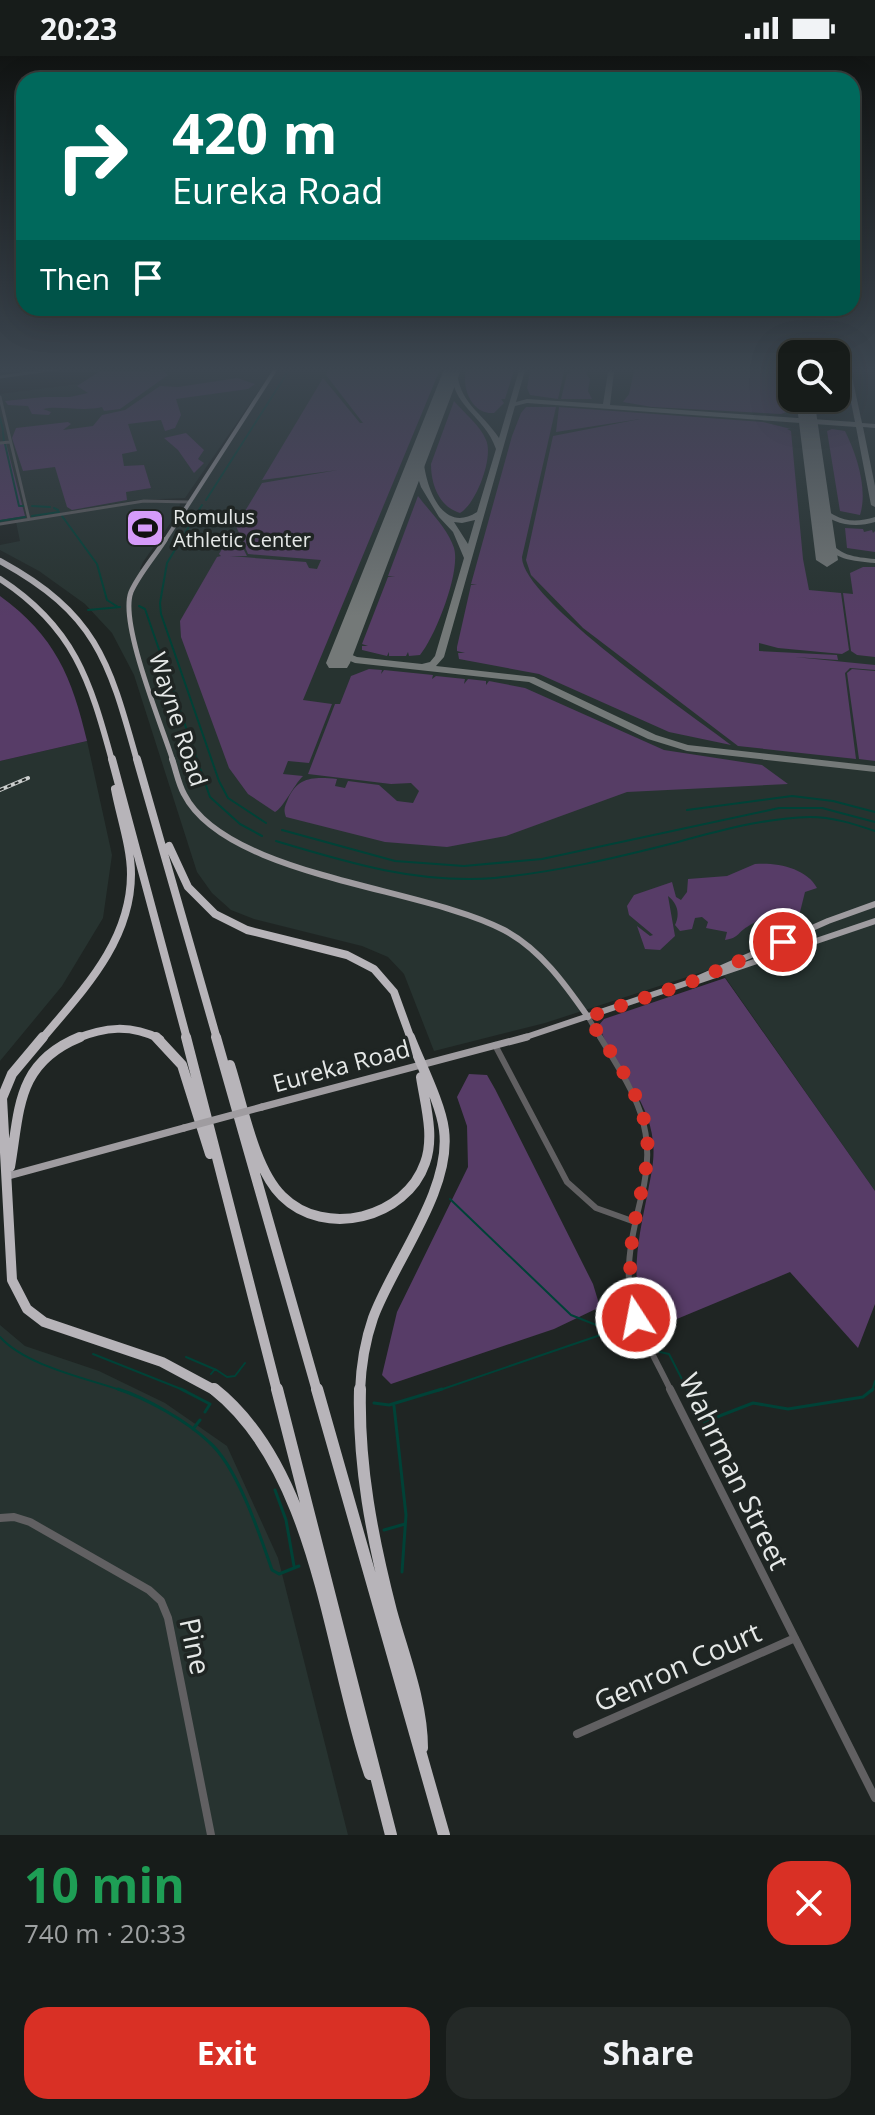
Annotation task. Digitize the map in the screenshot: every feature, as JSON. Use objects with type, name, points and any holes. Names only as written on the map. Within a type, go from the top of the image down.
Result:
[{"type":"highway","points":[[0,561],[51,594],[87,631],[113,676],[217,1031],[444,1835]]},
{"type":"highway","points":[[0,579],[42,609],[72,646],[93,690],[391,1835]]},
{"type":"highway","points":[[133,742],[178,873],[199,901],[214,914],[243,929],[353,958],[379,972],[394,992],[444,1128],[444,1161],[376,1310],[367,1339],[357,1411],[362,1485],[422,1731],[422,1757]]},
{"type":"highway","points":[[109,749],[129,860],[128,904],[114,945],[102,967],[8,1082],[2,1108],[12,1280],[24,1305],[42,1321],[177,1368],[207,1384],[250,1423],[282,1470],[297,1510],[363,1756],[383,1808]]},
{"type":"highway","points":[[4,1177],[20,1097],[31,1074],[43,1059],[80,1035],[112,1029],[139,1030],[167,1044],[185,1071],[231,1217]]},
{"type":"highway","points":[[217,1031],[271,1183],[289,1202],[328,1219],[343,1220],[373,1214],[402,1198],[418,1179],[424,1166],[429,1136],[419,1065]]},
{"type":"main road","name":"Wayne Road","points":[[223,450],[137,580],[128,613],[132,635],[177,777],[191,807],[219,834],[256,853],[461,911],[503,929],[550,965],[588,1017]]},
{"type":"main road","name":"Eureka Road","points":[[4,1177],[588,1017],[691,982],[838,917],[875,904]]},
{"type":"main road","points":[[838,917],[836,925],[848,931]]},
{"type":"main road","name":"Eureka Road","points":[[691,982],[721,975],[875,921]]},
{"type":"street","points":[[12,450],[29,519]]},
{"type":"street","points":[[0,524],[144,501],[189,502]]},
{"type":"street","name":"Wahrman Street","points":[[588,1017],[638,1100],[647,1137],[645,1181],[635,1222],[629,1282],[636,1318],[875,1798]]},
{"type":"street","points":[[494,1044],[567,1182],[596,1208],[635,1222]]},
{"type":"street","name":"Pine","points":[[0,1518],[14,1517],[30,1522],[149,1590],[161,1601],[168,1618],[211,1835]]},
{"type":"street","name":"Genron Court","points":[[577,1734],[795,1638]]},
{"type":"shaded area","points":[[0,450],[218,450],[185,498],[138,500],[0,523]]},
{"type":"shaded area","points":[[0,450],[8,450],[25,516],[0,520]]},
{"type":"shaded area","points":[[16,450],[137,450],[122,454],[124,466],[144,465],[151,488],[126,492],[127,500],[72,510],[67,507],[55,467],[23,471]]},
{"type":"shaded area","points":[[178,450],[204,450],[198,459],[204,463],[194,473]]},
{"type":"shaded area","points":[[224,450],[875,450],[875,1191],[718,967],[545,1023],[434,1051],[404,974],[388,957],[362,946],[254,919],[231,910],[212,893],[197,872],[134,675],[112,633],[85,604],[39,571],[0,550],[0,545],[20,541],[16,522],[144,502],[180,503],[179,511],[140,569],[145,570]]},
{"type":"shaded area","points":[[280,450],[407,450],[303,700],[332,704],[309,763],[288,761],[283,774],[303,776],[275,812],[248,794],[229,768],[181,637],[180,621],[217,557],[221,556],[219,554],[232,532],[235,532],[247,556],[230,556],[306,562],[309,568],[317,569],[321,560],[248,554],[236,526],[262,483],[338,470],[262,480]]},
{"type":"shaded area","points":[[436,450],[488,450],[486,468],[477,490],[460,513],[442,501],[435,488],[431,464]]},
{"type":"shaded area","points":[[508,450],[546,450],[522,557],[529,576],[549,600],[612,656],[731,745],[669,732],[539,674],[459,659],[458,653],[465,653],[457,651],[457,647],[471,585],[477,585],[471,584]]},
{"type":"shaded area","points":[[550,450],[793,450],[809,590],[841,593],[849,650],[842,654],[778,648],[759,643],[759,651],[837,655],[838,660],[795,657],[875,665],[875,670],[850,668],[845,673],[856,759],[738,746],[583,628],[531,575],[526,560]]},
{"type":"shaded area","points":[[830,450],[854,450],[862,484],[860,515],[840,511]]},
{"type":"shaded area","points":[[418,496],[443,527],[454,548],[454,572],[445,604],[433,634],[420,655],[409,656],[408,652],[406,656],[389,656],[389,652],[387,656],[362,650],[362,646],[368,646],[362,644],[388,577],[395,577],[388,576]]},
{"type":"shaded area","points":[[845,528],[875,531],[875,552],[847,548]]},
{"type":"shaded area","points":[[863,567],[875,567],[875,657],[857,655],[851,651],[843,593],[853,594],[850,573]]},
{"type":"shaded area","points":[[0,596],[19,611],[48,643],[75,697],[87,741],[0,761]]},
{"type":"shaded area","points":[[369,669],[382,670],[381,674],[384,670],[433,675],[432,679],[436,676],[465,679],[464,684],[468,679],[486,681],[486,685],[489,681],[525,688],[664,750],[762,765],[788,784],[627,792],[506,836],[447,847],[385,842],[286,817],[285,808],[292,791],[302,782],[314,778],[337,779],[335,786],[345,788],[348,781],[379,785],[397,801],[413,803],[419,791],[411,783],[391,784],[308,774],[335,704],[340,704],[351,676]]},
{"type":"shaded area","points":[[852,669],[875,671],[875,761],[859,759],[847,673]]},
{"type":"shaded area","points":[[87,741],[112,855],[103,918],[62,986],[0,1061],[0,761]]},
{"type":"shaded area","points":[[755,864],[772,864],[799,871],[817,888],[805,892],[800,912],[765,918],[725,940],[727,932],[706,928],[708,922],[702,917],[695,918],[692,929],[680,931],[675,925],[676,906],[668,896],[675,936],[660,950],[645,949],[637,926],[653,935],[629,915],[627,906],[634,895],[672,882],[676,897],[681,900],[687,892],[688,879],[727,876]]},
{"type":"shaded area","points":[[725,978],[875,1191],[875,1304],[858,1348],[790,1272],[648,1331],[638,1295],[637,1261],[653,1142],[645,1110],[612,1055],[599,1025],[604,1019]]},
{"type":"shaded area","points":[[469,1074],[487,1075],[495,1089],[593,1284],[600,1307],[554,1329],[391,1384],[382,1375],[397,1312],[468,1167],[467,1126],[457,1097]]},
{"type":"shaded area","points":[[0,1325],[25,1346],[99,1371],[165,1403],[227,1446],[278,1558],[348,1835],[0,1835]]},
{"type":"waterway","points":[[6,450],[19,506],[24,506]]},
{"type":"waterway","points":[[206,500],[238,450]]},
{"type":"waterway","points":[[202,505],[167,563],[161,614],[219,781],[228,798],[266,823]]},
{"type":"waterway","points":[[32,506],[50,507]]},
{"type":"waterway","points":[[54,508],[58,510]]},
{"type":"waterway","points":[[32,516],[59,512]]},
{"type":"waterway","points":[[62,516],[97,564],[107,600],[118,607]]},
{"type":"waterway","points":[[0,521],[25,517]]},
{"type":"waterway","points":[[139,606],[145,609],[210,797],[240,824],[262,836]]},
{"type":"waterway","points":[[88,610],[120,607]]},
{"type":"waterway","points":[[687,810],[792,796],[833,801],[875,812]]},
{"type":"waterway","points":[[282,830],[395,861],[464,866],[542,859],[779,808],[822,808],[875,822]]},
{"type":"waterway","points":[[276,841],[384,870],[466,879],[563,868],[776,820],[827,818],[875,831]]},
{"type":"waterway","points":[[450,1199],[571,1315],[612,1331]]},
{"type":"waterway","points":[[437,1391],[612,1331]]},
{"type":"waterway","points":[[612,1331],[639,1342]]},
{"type":"waterway","points":[[0,1337],[25,1356],[123,1391]]},
{"type":"waterway","points":[[660,1352],[669,1354],[688,1391]]},
{"type":"waterway","points":[[93,1354],[181,1389]]},
{"type":"waterway","points":[[186,1357],[214,1369]]},
{"type":"waterway","points":[[211,1374],[215,1369],[227,1377],[235,1376],[245,1363]]},
{"type":"waterway","points":[[872,1389],[875,1381]]},
{"type":"waterway","points":[[118,1389],[166,1411],[209,1442],[238,1484],[272,1570],[279,1574],[299,1566]]},
{"type":"waterway","points":[[181,1389],[186,1391]]},
{"type":"waterway","points":[[181,1389],[210,1404],[205,1412]]},
{"type":"waterway","points":[[374,1403],[389,1405],[442,1389]]},
{"type":"waterway","points":[[687,1389],[704,1422],[753,1403],[788,1409],[863,1397],[872,1389]]},
{"type":"waterway","points":[[394,1406],[406,1515],[402,1572]]},
{"type":"waterway","points":[[193,1429],[200,1420]]},
{"type":"waterway","points":[[275,1490],[286,1520],[294,1566]]},
{"type":"waterway","points":[[384,1530],[405,1524]]},
{"type":"taxiway","points":[[481,513],[499,450]]},
{"type":"taxiway","points":[[864,450],[875,505]]},
{"type":"taxiway","points":[[419,454],[425,487],[446,516]]},
{"type":"taxiway","points":[[819,507],[845,522],[860,523],[875,519]]},
{"type":"taxiway","points":[[424,667],[433,664],[439,657],[481,513]]},
{"type":"taxiway","points":[[446,516],[462,521],[481,513]]},
{"type":"taxiway","points":[[446,516],[457,531],[467,557]]},
{"type":"taxiway","points":[[824,539],[839,554],[875,561]]},
{"type":"taxiway","points":[[344,648],[346,656],[355,660],[531,679],[652,737],[687,748],[875,769]]},
{"type":"runway","points":[[338,663],[421,450]]},
{"type":"runway","points":[[812,450],[827,560]]},
{"type":"railway","points":[[0,790],[28,778]]},
{"type":"place","name":"Romulus Athletic Center","points":[[145,528]]},
{"type":"route","points":[[636,1318],[629,1282],[635,1222],[645,1181],[647,1137],[638,1100],[588,1017],[691,982],[783,942]]}]
